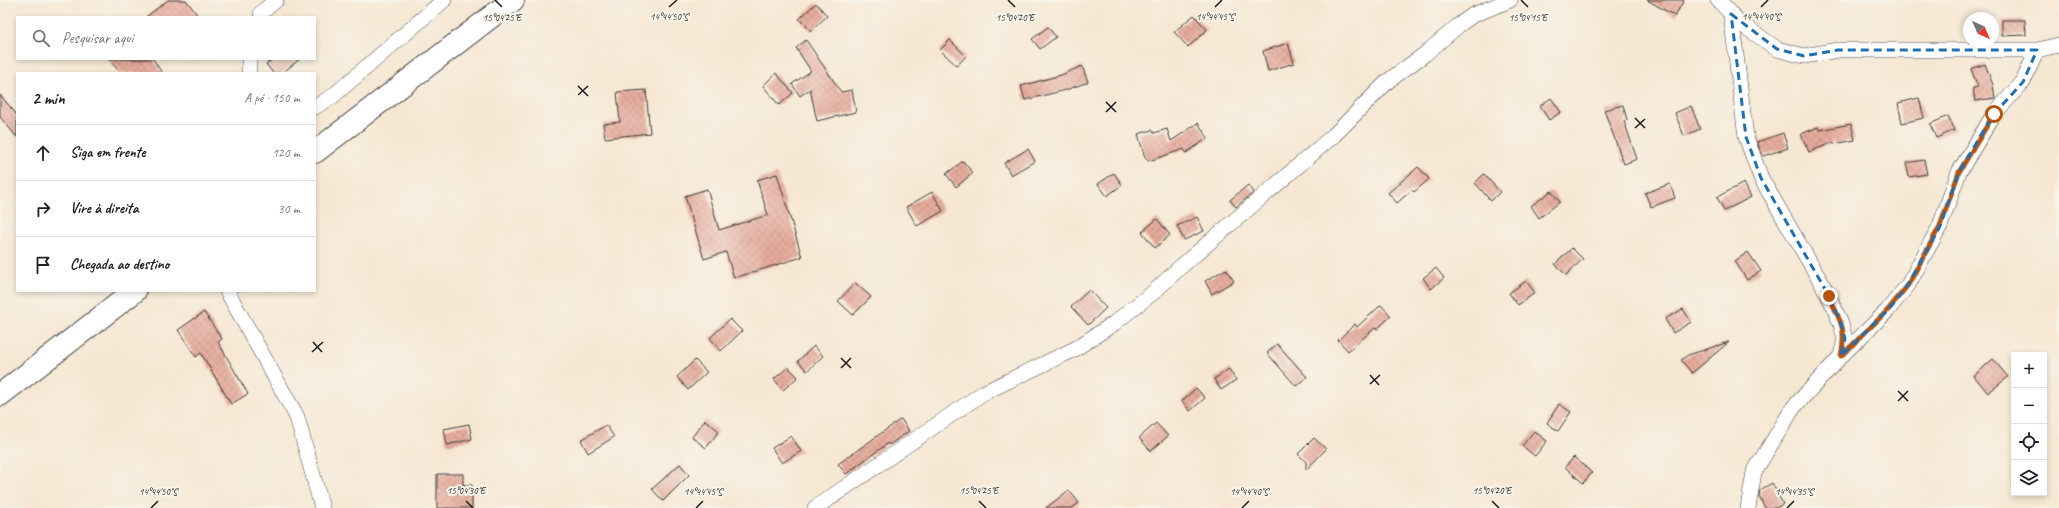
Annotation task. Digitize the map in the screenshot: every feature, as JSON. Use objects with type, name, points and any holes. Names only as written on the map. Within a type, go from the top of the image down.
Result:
[{"type":"main road","points":[[316,151],[513,0]]},
{"type":"main road","points":[[0,395],[134,292]]},
{"type":"street","points":[[261,10],[276,0]]},
{"type":"street","points":[[316,106],[333,96],[444,0]]},
{"type":"street","points":[[815,508],[983,393],[1075,349],[1113,324],[1155,291],[1177,270],[1334,135],[1388,81],[1426,54],[1458,25],[1473,15],[1510,0]]},
{"type":"street","points":[[1718,0],[1740,23],[1777,49],[1804,56],[1838,50],[2037,50],[2059,45]]},
{"type":"street","points":[[1731,14],[1746,137],[1761,178],[1829,296],[1841,324],[1845,339],[1841,356]]},
{"type":"street","points":[[1748,508],[1754,472],[1793,408],[1841,356],[1887,311],[1908,285],[1940,226],[1959,172],[1994,114],[2023,82],[2037,50]]},
{"type":"street","points":[[249,60],[249,72]]},
{"type":"street","points":[[228,292],[298,417],[322,508]]},
{"type":"highlighted area","points":[[1731,14],[1777,49],[1804,56],[1838,50],[2037,50],[2023,82],[1994,114],[1959,172],[1940,226],[1908,285],[1887,311],[1841,356],[1845,339],[1841,324],[1829,296],[1761,178],[1746,137]]},
{"type":"building","points":[[168,0],[186,0],[198,16],[147,16]]},
{"type":"building","points":[[1647,0],[1684,0],[1675,16]]},
{"type":"building","points":[[816,3],[827,16],[811,31],[799,19]]},
{"type":"building","points":[[1194,15],[1207,30],[1188,47],[1174,32]]},
{"type":"building","points":[[2002,20],[2025,20],[2026,35],[2002,36]]},
{"type":"building","points":[[1048,27],[1056,37],[1040,49],[1032,39]]},
{"type":"building","points":[[806,40],[841,92],[852,90],[856,112],[817,121],[810,89],[800,96],[792,84],[811,71],[796,48]]},
{"type":"building","points":[[950,40],[966,56],[957,66],[940,50]]},
{"type":"building","points":[[1288,43],[1294,63],[1268,71],[1263,51]]},
{"type":"building","points":[[109,60],[154,60],[161,72],[120,72]]},
{"type":"building","points":[[272,60],[299,60],[283,72],[272,72],[266,64]]},
{"type":"building","points":[[1985,64],[1993,85],[1995,98],[1975,101],[1973,88],[1978,87],[1971,69]]},
{"type":"building","points":[[1082,66],[1088,82],[1066,90],[1025,100],[1021,86],[1061,75]]},
{"type":"building","points":[[776,73],[793,93],[779,105],[763,86]]},
{"type":"building","points":[[646,90],[650,133],[605,138],[603,124],[620,122],[617,92]]},
{"type":"building","points":[[0,95],[16,114],[16,136],[0,117]]},
{"type":"building","points":[[1551,98],[1561,112],[1549,120],[1540,106]]},
{"type":"building","points":[[1919,98],[1924,118],[1902,123],[1898,103]]},
{"type":"building","points":[[1623,105],[1627,120],[1624,121],[1637,159],[1624,164],[1604,110]]},
{"type":"building","points":[[1691,106],[1700,129],[1684,136],[1675,113]]},
{"type":"building","points":[[1948,116],[1955,130],[1936,138],[1930,124]]},
{"type":"building","points":[[1198,123],[1208,138],[1186,153],[1184,149],[1149,161],[1145,158],[1138,134],[1152,130],[1154,133],[1167,129],[1171,141]]},
{"type":"building","points":[[1851,124],[1855,140],[1834,144],[1834,142],[1809,152],[1801,134],[1818,127],[1820,130]]},
{"type":"building","points":[[1783,133],[1788,148],[1763,156],[1757,142]]},
{"type":"building","points":[[1028,149],[1035,161],[1011,175],[1004,163]]},
{"type":"building","points":[[1924,160],[1927,174],[1909,177],[1906,163]]},
{"type":"building","points":[[963,161],[973,173],[956,187],[946,174]]},
{"type":"building","points":[[1418,167],[1429,179],[1414,192],[1412,190],[1397,203],[1388,193]]},
{"type":"building","points":[[1114,173],[1122,185],[1107,196],[1098,184]]},
{"type":"building","points":[[777,174],[802,257],[734,278],[726,252],[704,259],[685,196],[707,189],[719,230],[768,215],[757,180]]},
{"type":"building","points":[[1484,174],[1500,192],[1491,201],[1475,183]]},
{"type":"building","points":[[1744,183],[1751,197],[1724,211],[1717,197]]},
{"type":"building","points":[[1670,184],[1675,198],[1651,207],[1645,193]]},
{"type":"building","points":[[1248,185],[1254,192],[1236,207],[1230,200]]},
{"type":"building","points":[[1551,191],[1560,202],[1539,218],[1531,206]]},
{"type":"building","points":[[932,192],[943,211],[917,226],[906,207]]},
{"type":"building","points":[[1197,217],[1204,231],[1184,240],[1177,226]]},
{"type":"building","points":[[1157,219],[1170,235],[1155,248],[1142,232]]},
{"type":"building","points":[[1572,248],[1583,259],[1566,275],[1555,264]]},
{"type":"building","points":[[1748,252],[1761,271],[1747,280],[1735,261]]},
{"type":"building","points":[[1436,268],[1444,278],[1431,289],[1423,278]]},
{"type":"building","points":[[1226,269],[1234,281],[1212,294],[1205,281]]},
{"type":"building","points":[[1526,281],[1535,293],[1518,305],[1509,293]]},
{"type":"building","points":[[855,283],[871,297],[853,315],[838,301]]},
{"type":"building","points":[[1089,290],[1106,308],[1088,325],[1071,307]]},
{"type":"building","points":[[1381,305],[1391,316],[1377,329],[1376,327],[1348,351],[1338,340],[1355,324],[1357,327]]},
{"type":"building","points":[[1683,309],[1691,322],[1673,333],[1665,319]]},
{"type":"building","points":[[204,312],[222,339],[218,342],[248,394],[231,404],[201,353],[196,357],[178,330]]},
{"type":"building","points":[[730,319],[742,331],[721,351],[710,338]]},
{"type":"building","points":[[1729,342],[1692,373],[1681,360],[1688,355]]},
{"type":"building","points":[[1277,344],[1307,377],[1296,386],[1267,353]]},
{"type":"building","points":[[814,346],[823,356],[807,371],[798,361]]},
{"type":"building","points":[[1993,359],[2008,377],[1988,393],[1974,376]]},
{"type":"building","points":[[695,360],[707,372],[688,390],[677,377]]},
{"type":"building","points":[[788,367],[798,377],[783,390],[774,379]]},
{"type":"building","points":[[1229,369],[1236,380],[1221,390],[1214,379]]},
{"type":"building","points":[[1196,388],[1205,398],[1190,411],[1182,401]]},
{"type":"building","points":[[1559,404],[1571,412],[1558,431],[1547,423]]},
{"type":"building","points":[[901,419],[909,431],[889,445],[888,443],[846,474],[838,464]]},
{"type":"building","points":[[705,420],[719,431],[706,448],[692,437]]},
{"type":"building","points":[[1156,423],[1168,436],[1151,451],[1139,438]]},
{"type":"building","points":[[469,424],[472,439],[447,445],[444,429]]},
{"type":"building","points":[[606,425],[614,437],[588,453],[581,440]]},
{"type":"building","points":[[1534,431],[1547,441],[1535,456],[1522,446]]},
{"type":"building","points":[[791,436],[801,451],[782,463],[772,448]]},
{"type":"building","points":[[1314,438],[1326,449],[1306,470],[1306,462],[1298,454]]},
{"type":"building","points":[[1574,457],[1592,473],[1583,483],[1565,467]]},
{"type":"building","points":[[680,464],[689,475],[663,501],[652,489]]},
{"type":"building","points":[[437,474],[463,474],[463,485],[472,485],[472,508],[437,508]]},
{"type":"building","points":[[1772,483],[1783,504],[1776,508],[1765,508],[1759,496],[1760,490]]},
{"type":"building","points":[[1069,490],[1079,503],[1072,508],[1046,508]]},
{"type":"route","points":[[1829,296],[1841,324],[1845,339],[1841,356],[1887,311],[1908,285],[1940,226],[1959,172],[1994,114]]}]
